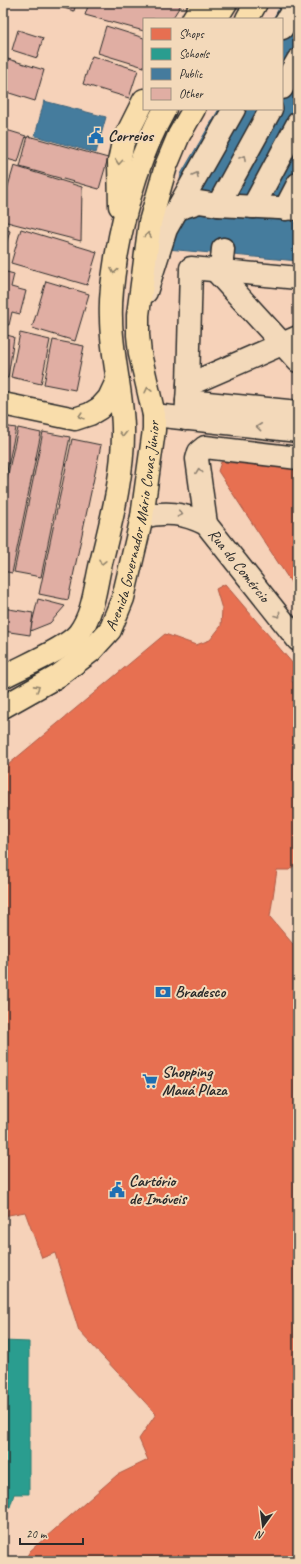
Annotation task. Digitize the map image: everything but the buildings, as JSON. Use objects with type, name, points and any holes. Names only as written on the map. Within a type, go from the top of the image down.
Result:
[{"type":"main road","points":[[194,18],[203,3]]},
{"type":"main road","points":[[217,18],[226,3]]},
{"type":"main road","points":[[248,18],[256,3]]},
{"type":"main road","points":[[121,232],[119,162],[123,142],[143,102]]},
{"type":"main road","name":"Avenida Governador Mário Covas Júnior","points":[[3,677],[66,644],[78,633],[89,616],[121,469],[123,428],[122,407],[117,381],[111,319],[112,288],[121,232],[136,174],[156,125],[164,110]]},
{"type":"main road","name":"Avenida Governador Mário Covas Júnior","points":[[3,706],[58,676],[90,652],[110,630],[123,598],[142,517],[152,455],[154,415],[140,354],[138,315],[152,215],[166,166],[179,135],[193,110]]},
{"type":"main road","points":[[3,404],[74,418],[90,414],[100,408],[109,398],[117,381]]},
{"type":"street","points":[[283,26],[297,3]]},
{"type":"street","points":[[283,86],[298,60]]},
{"type":"street","points":[[138,315],[166,229],[233,110]]},
{"type":"street","points":[[218,205],[270,110]]},
{"type":"street","points":[[253,207],[298,123]]},
{"type":"street","points":[[177,209],[199,202],[218,205],[292,209],[298,184]]},
{"type":"street","points":[[218,270],[223,249]]},
{"type":"street","points":[[187,402],[191,268],[298,278]]},
{"type":"street","points":[[218,270],[290,340],[298,361]]},
{"type":"street","points":[[154,415],[187,402],[290,340]]},
{"type":"street","points":[[187,402],[298,412]]},
{"type":"street","points":[[187,402],[298,431]]},
{"type":"street","points":[[206,524],[197,459],[199,452],[205,447],[298,458]]},
{"type":"street","name":"Rua do Comércio","points":[[142,517],[156,513],[175,513],[194,518],[206,524],[298,640]]},
{"type":"place","name":"Correios","points":[[96,136]]},
{"type":"place","name":"Bradesco","points":[[163,992]]},
{"type":"place","name":"Shopping Mauá Plaza","points":[[150,1081]]},
{"type":"place","name":"Cartório de Imóveis","points":[[117,1190]]}]
